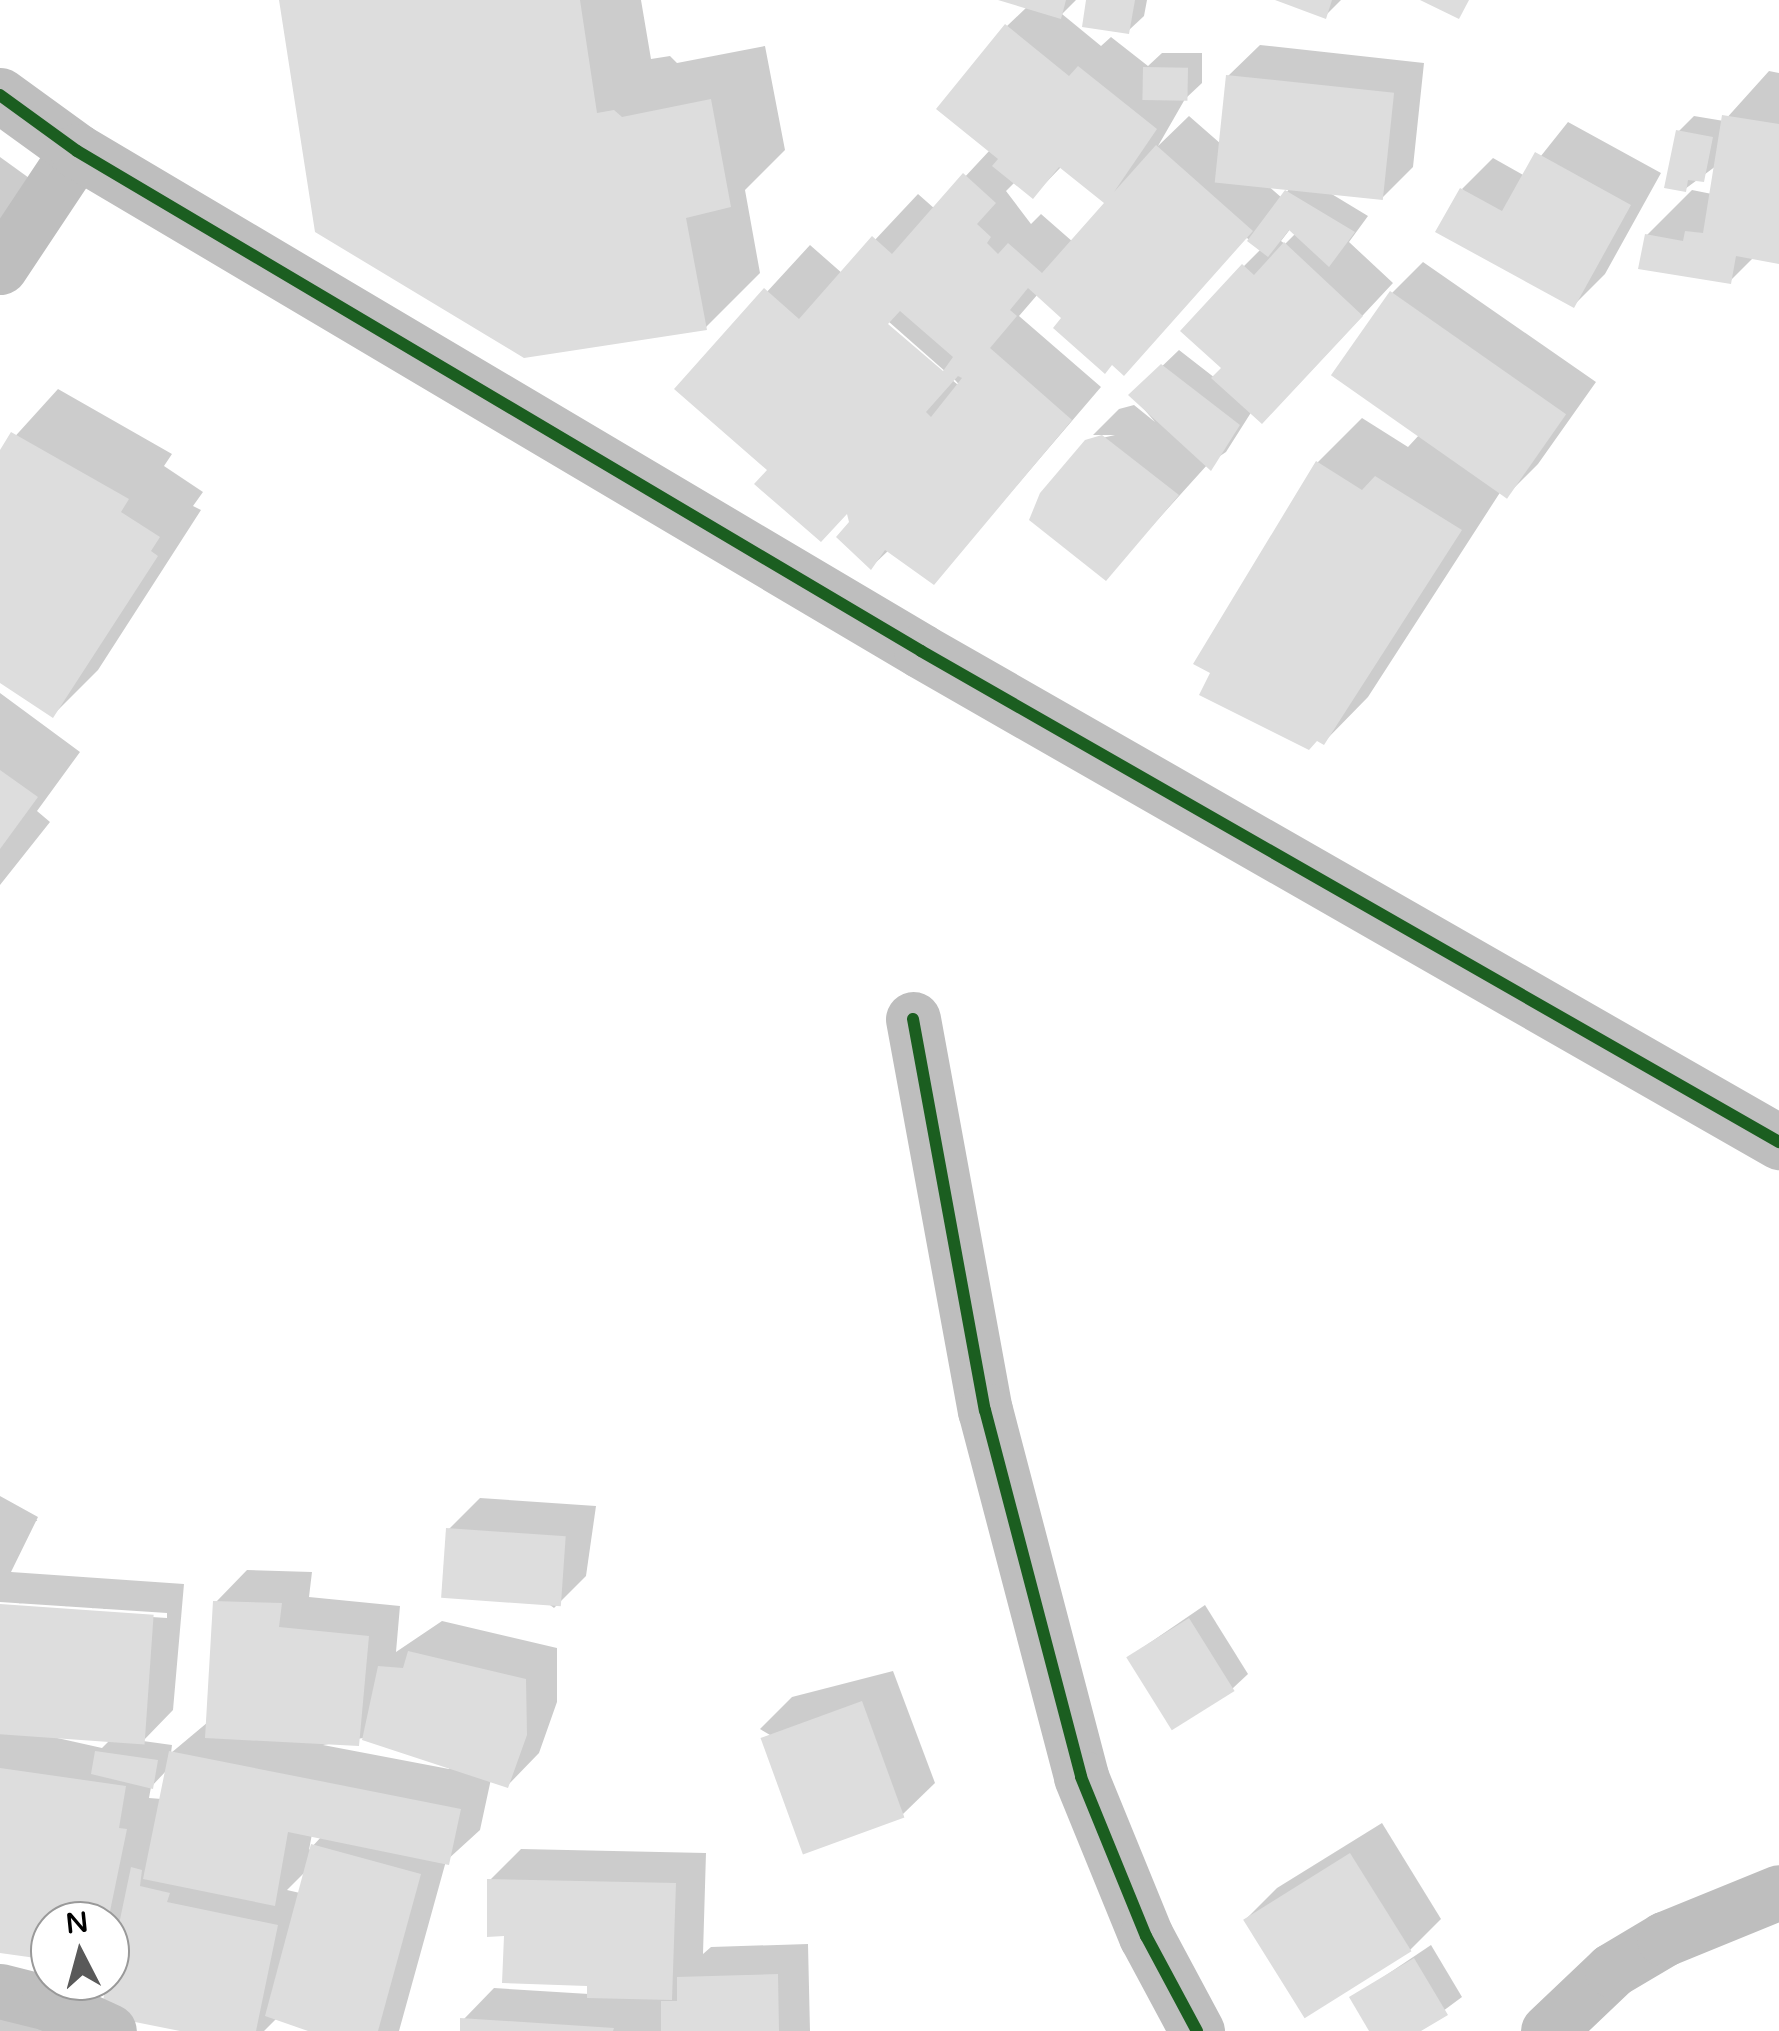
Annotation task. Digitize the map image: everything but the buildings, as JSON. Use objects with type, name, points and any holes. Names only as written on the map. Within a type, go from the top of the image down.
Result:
[{"type":"street","points":[[0,95],[77,152],[921,651],[1779,1142]]},
{"type":"street","points":[[0,267],[77,152]]},
{"type":"street","points":[[913,1019],[985,1410],[1081,1777],[1146,1936],[1197,2031]]},
{"type":"street","points":[[1548,2031],[1625,1962],[1664,1939],[1779,1892]]},
{"type":"street","points":[[0,1991],[48,2003],[109,2031]]},
{"type":"cycle path","points":[[0,95],[77,151],[921,651],[1779,1142]]},
{"type":"cycle path","points":[[913,1019],[985,1410],[1081,1777],[1146,1936],[1197,2031]]}]
